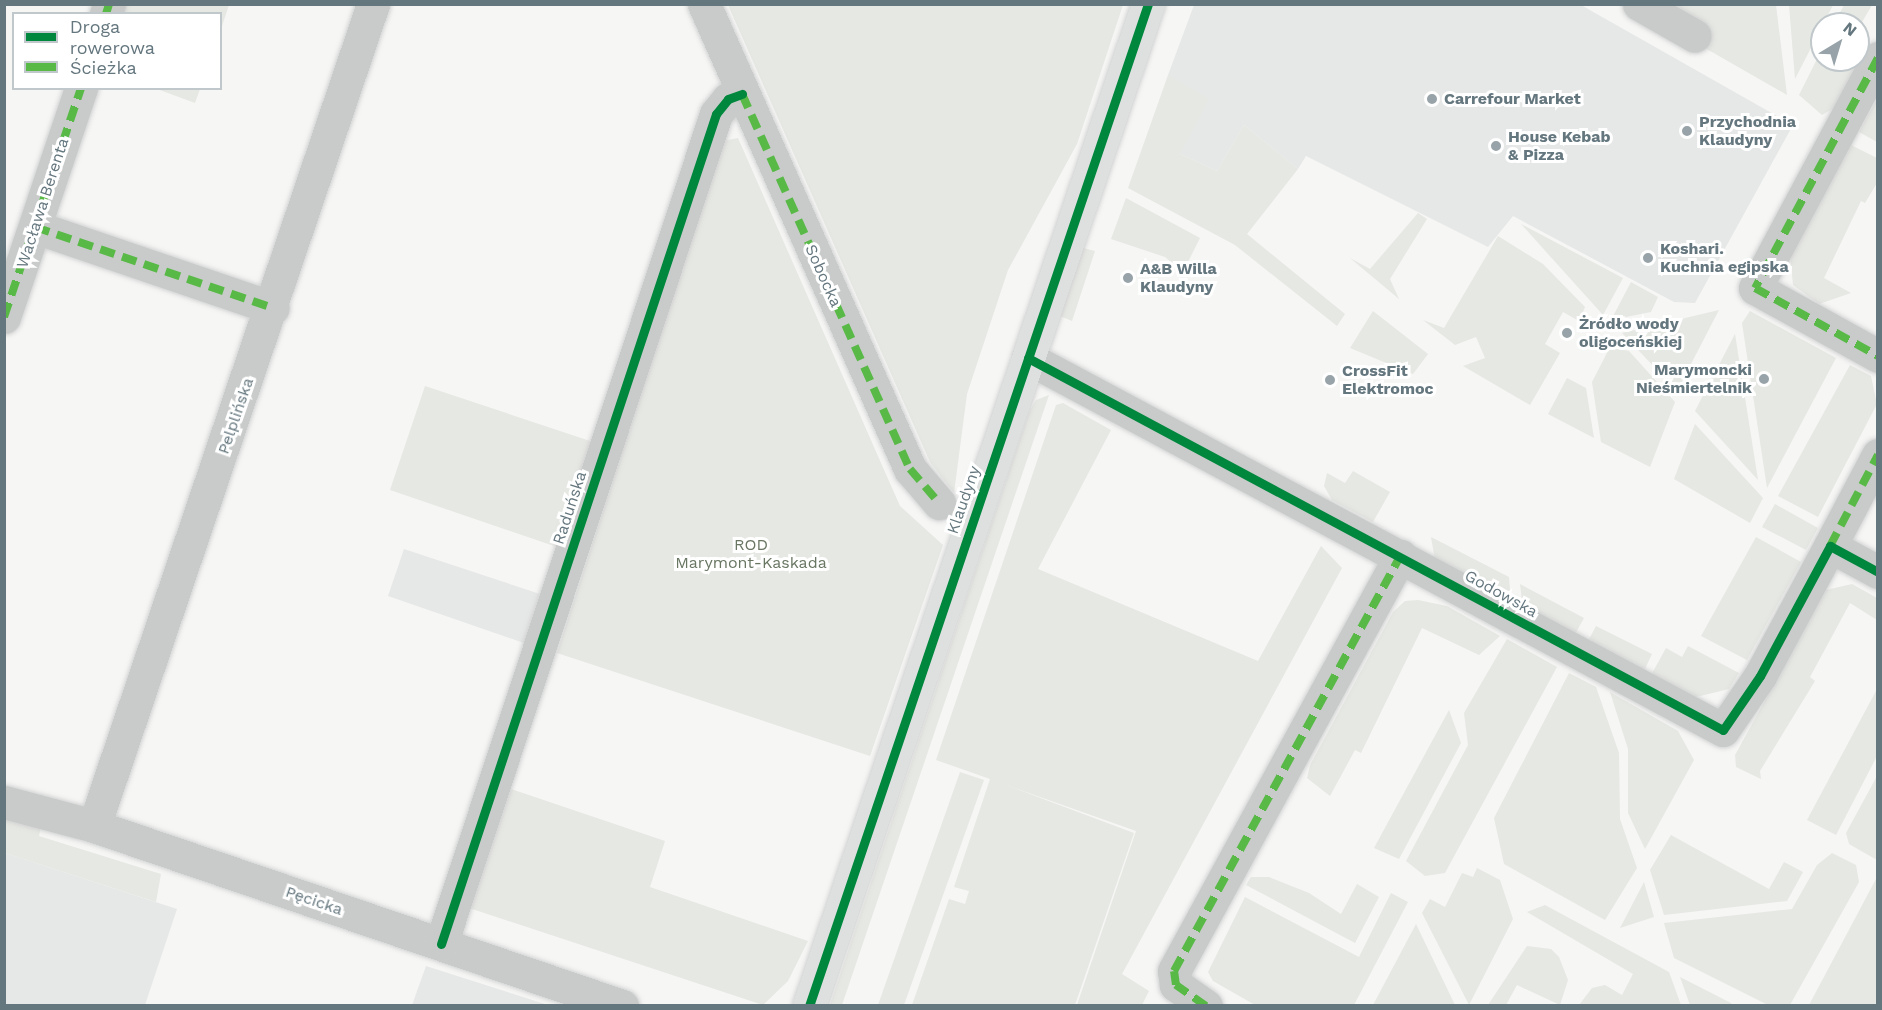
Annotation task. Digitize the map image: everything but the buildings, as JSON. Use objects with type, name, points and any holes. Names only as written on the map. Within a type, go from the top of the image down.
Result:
[{"type":"street","name":"Pelplińska","points":[[94,826],[273,308],[373,4]]},
{"type":"street","name":"Sobocka","points":[[704,4],[910,469],[939,503]]},
{"type":"street","name":"Klaudyny","points":[[809,1005],[1148,4]]},
{"type":"street","points":[[1639,4],[1695,36]]},
{"type":"street","points":[[1878,58],[1755,288],[1878,356]]},
{"type":"street","name":"Wacława Berenta","points":[[4,317],[80,90]]},
{"type":"street","name":"Raduńska","points":[[441,944],[716,114],[728,99],[742,94]]},
{"type":"street","points":[[35,227],[273,308]]},
{"type":"street","name":"Godowska","points":[[1028,358],[1723,730],[1760,676],[1830,546]]},
{"type":"street","points":[[1878,455],[1830,546],[1878,572]]},
{"type":"street","points":[[1206,1005],[1176,985],[1174,971],[1400,556]]},
{"type":"street","name":"Pęcicka","points":[[4,802],[94,826],[622,1005]]},
{"type":"shaded area","points":[[1194,5],[1581,5],[1793,125],[1695,303],[1674,302],[1513,216],[1488,247],[1306,156],[1298,169],[1244,125],[1217,171],[1180,154],[1168,75]]},
{"type":"shaded area","points":[[404,549],[540,594],[524,643],[388,596]]},
{"type":"shaded area","points":[[5,853],[177,909],[145,1005],[5,1005]]},
{"type":"shaded area","points":[[426,966],[548,1005],[412,1005]]},
{"type":"green space","points":[[120,5],[229,5],[222,26],[222,12],[118,12]]},
{"type":"green space","points":[[728,5],[1123,5],[1077,144],[1008,270],[967,394],[954,493],[930,462]]},
{"type":"green space","points":[[1675,5],[1776,5],[1787,95],[1698,44],[1706,25]]},
{"type":"green space","points":[[1789,5],[1833,5],[1829,12],[1810,12],[1810,50],[1795,79]]},
{"type":"green space","points":[[1844,5],[1872,5],[1868,12],[1840,12]]},
{"type":"green space","points":[[1810,72],[1855,72],[1834,108],[1822,115],[1799,95]]},
{"type":"green space","points":[[1168,75],[1209,99],[1180,154],[1217,171],[1244,125],[1298,169],[1247,234],[1345,314],[1337,326],[1235,245],[1128,188]]},
{"type":"green space","points":[[160,90],[199,90],[195,103]]},
{"type":"green space","points":[[1877,99],[1877,142],[1859,132]]},
{"type":"green space","name":"ROD Marymont-Kaskada","points":[[738,138],[900,506],[943,545],[870,756],[557,653],[723,141]]},
{"type":"green space","points":[[1851,145],[1877,158],[1877,183],[1865,203],[1861,201],[1824,278],[1851,293],[1819,304],[1793,285],[1790,254]]},
{"type":"green space","points":[[1126,198],[1200,238],[1183,272],[1165,257],[1111,239]]},
{"type":"green space","points":[[1418,213],[1427,219],[1390,279],[1399,299],[1350,258],[1370,269]]},
{"type":"green space","points":[[1521,224],[1623,278],[1603,315]]},
{"type":"green space","points":[[1498,236],[1543,264],[1585,307],[1579,321],[1563,312],[1545,344],[1560,353],[1530,405],[1463,366],[1485,358],[1476,337],[1455,345],[1423,320],[1444,328]]},
{"type":"green space","points":[[1083,248],[1095,251],[1072,321],[1060,316]]},
{"type":"green space","points":[[1631,282],[1658,297],[1651,312],[1611,320]]},
{"type":"green space","points":[[1719,310],[1677,391],[1622,333]]},
{"type":"green space","points":[[1373,311],[1428,354],[1413,374],[1350,348]]},
{"type":"green space","points":[[1750,311],[1836,358],[1767,488],[1742,323]]},
{"type":"green space","points":[[1735,334],[1758,480],[1695,411]]},
{"type":"green space","points":[[1610,347],[1629,351],[1675,402],[1650,467],[1601,442],[1592,382]]},
{"type":"green space","points":[[1850,365],[1871,376],[1877,404],[1818,517],[1778,496]]},
{"type":"green space","points":[[1567,378],[1586,388],[1594,438],[1548,414]]},
{"type":"green space","points":[[425,386],[593,442],[557,547],[390,490]]},
{"type":"green space","points":[[1049,395],[842,1005],[830,1005],[1029,412],[1036,400]]},
{"type":"green space","points":[[1063,403],[1111,430],[1038,569],[1258,661],[1321,546],[1342,568],[1122,974],[1149,991],[1142,1005],[1077,1005],[1136,831],[1006,785],[1134,833],[1075,1005],[912,1005],[949,899],[965,904],[969,891],[954,887],[990,779],[936,760],[1056,405]]},
{"type":"green space","points":[[1695,424],[1763,498],[1750,523],[1674,479]]},
{"type":"green space","points":[[1353,471],[1390,492],[1373,522],[1332,500],[1324,486],[1327,473],[1345,483]]},
{"type":"green space","points":[[1775,504],[1818,528],[1806,550],[1762,527]]},
{"type":"green space","points":[[1431,537],[1509,577],[1511,603],[1435,560]]},
{"type":"green space","points":[[1756,537],[1801,562],[1747,660],[1701,636]]},
{"type":"green space","points":[[1520,584],[1584,618],[1574,636],[1523,609]]},
{"type":"green space","points":[[1852,584],[1877,598],[1877,620],[1850,603],[1810,677],[1815,681],[1760,771],[1761,779],[1736,767],[1735,755],[1826,590]]},
{"type":"green space","points":[[1418,600],[1447,606],[1500,636],[1479,655],[1422,628],[1361,753],[1355,750],[1330,796],[1307,778],[1310,765],[1393,612],[1405,601]]},
{"type":"green space","points":[[1596,626],[1652,654],[1643,673],[1587,643]]},
{"type":"green space","points":[[1507,639],[1557,667],[1445,873],[1425,876],[1406,861],[1468,745],[1464,713]]},
{"type":"green space","points":[[1688,646],[1739,673],[1729,689],[1692,698],[1650,677],[1666,648],[1682,657]]},
{"type":"green space","points":[[1569,673],[1596,687],[1619,753],[1620,819],[1637,868],[1605,920],[1504,864],[1494,818]]},
{"type":"green space","points":[[1877,689],[1877,756],[1836,835],[1807,820]]},
{"type":"green space","points":[[1610,692],[1678,731],[1694,760],[1645,849],[1628,813],[1628,749]]},
{"type":"green space","points":[[1449,710],[1461,743],[1399,859],[1374,848]]},
{"type":"green space","points":[[960,772],[984,780],[904,1005],[878,1005]]},
{"type":"green space","points":[[1877,776],[1877,860],[1849,844],[1846,833]]},
{"type":"green space","points":[[511,789],[665,841],[650,887],[808,941],[788,981],[763,1005],[469,908]]},
{"type":"green space","points":[[5,813],[41,825],[39,836],[161,874],[156,902],[5,853]]},
{"type":"green space","points":[[1671,835],[1769,889],[1784,862],[1803,872],[1787,901],[1664,915],[1650,870]]},
{"type":"green space","points":[[1832,853],[1856,865],[1859,882],[1790,1005],[1768,1005],[1674,958],[1664,923],[1792,909],[1817,865]]},
{"type":"green space","points":[[1477,868],[1500,880],[1513,919],[1469,1005],[1422,913],[1430,899],[1445,907],[1462,873],[1473,877]]},
{"type":"green space","points":[[1251,877],[1269,877],[1309,893],[1341,914],[1357,884],[1379,897],[1355,943],[1246,885]]},
{"type":"green space","points":[[1877,877],[1877,1005],[1809,1005]]},
{"type":"green space","points":[[1644,882],[1654,917],[1620,928]]},
{"type":"green space","points":[[1391,893],[1408,902],[1354,1005],[1255,1005],[1213,981],[1208,972],[1245,897],[1359,957]]},
{"type":"green space","points":[[1545,905],[1669,972],[1681,1005],[1579,1005],[1592,988],[1605,985],[1622,995],[1633,974],[1527,912]]},
{"type":"green space","points":[[1416,924],[1455,1005],[1373,1005]]},
{"type":"green space","points":[[1527,946],[1551,949],[1559,957],[1568,980],[1560,1005],[1517,985],[1506,1005],[1488,1005]]},
{"type":"green space","points":[[1680,977],[1731,1003],[1732,1005],[1690,1005]]},
{"type":"marked path","points":[[107,12],[109,4]]},
{"type":"marked path","points":[[1878,58],[1755,288],[1878,356]]},
{"type":"marked path","points":[[4,317],[80,90]]},
{"type":"marked path","points":[[742,94],[910,469],[939,503]]},
{"type":"marked path","points":[[35,227],[273,308]]},
{"type":"marked path","points":[[1830,546],[1878,455]]},
{"type":"marked path","points":[[1206,1006],[1176,985],[1174,971],[1400,556]]},
{"type":"cycle path","points":[[809,1006],[1148,4]]},
{"type":"cycle path","points":[[441,944],[716,114],[728,99],[742,94]]},
{"type":"cycle path","points":[[1028,358],[1723,730],[1760,676],[1830,546],[1878,572]]},
{"type":"place","name":"Carrefour Market","points":[[1432,99]]},
{"type":"place","name":"Przychodnia Klaudyny","points":[[1687,131]]},
{"type":"place","name":"House Kebab & Pizza","points":[[1496,146]]},
{"type":"place","name":"Koshari. Kuchnia egipska","points":[[1648,258]]},
{"type":"place","name":"A&B Willa Klaudyny","points":[[1128,278]]},
{"type":"place","name":"Żródło wody oligoceńskiej","points":[[1567,333]]},
{"type":"place","name":"Marymoncki Nieśmiertelnik","points":[[1764,379]]},
{"type":"place","name":"CrossFit Elektromoc","points":[[1330,380]]}]
